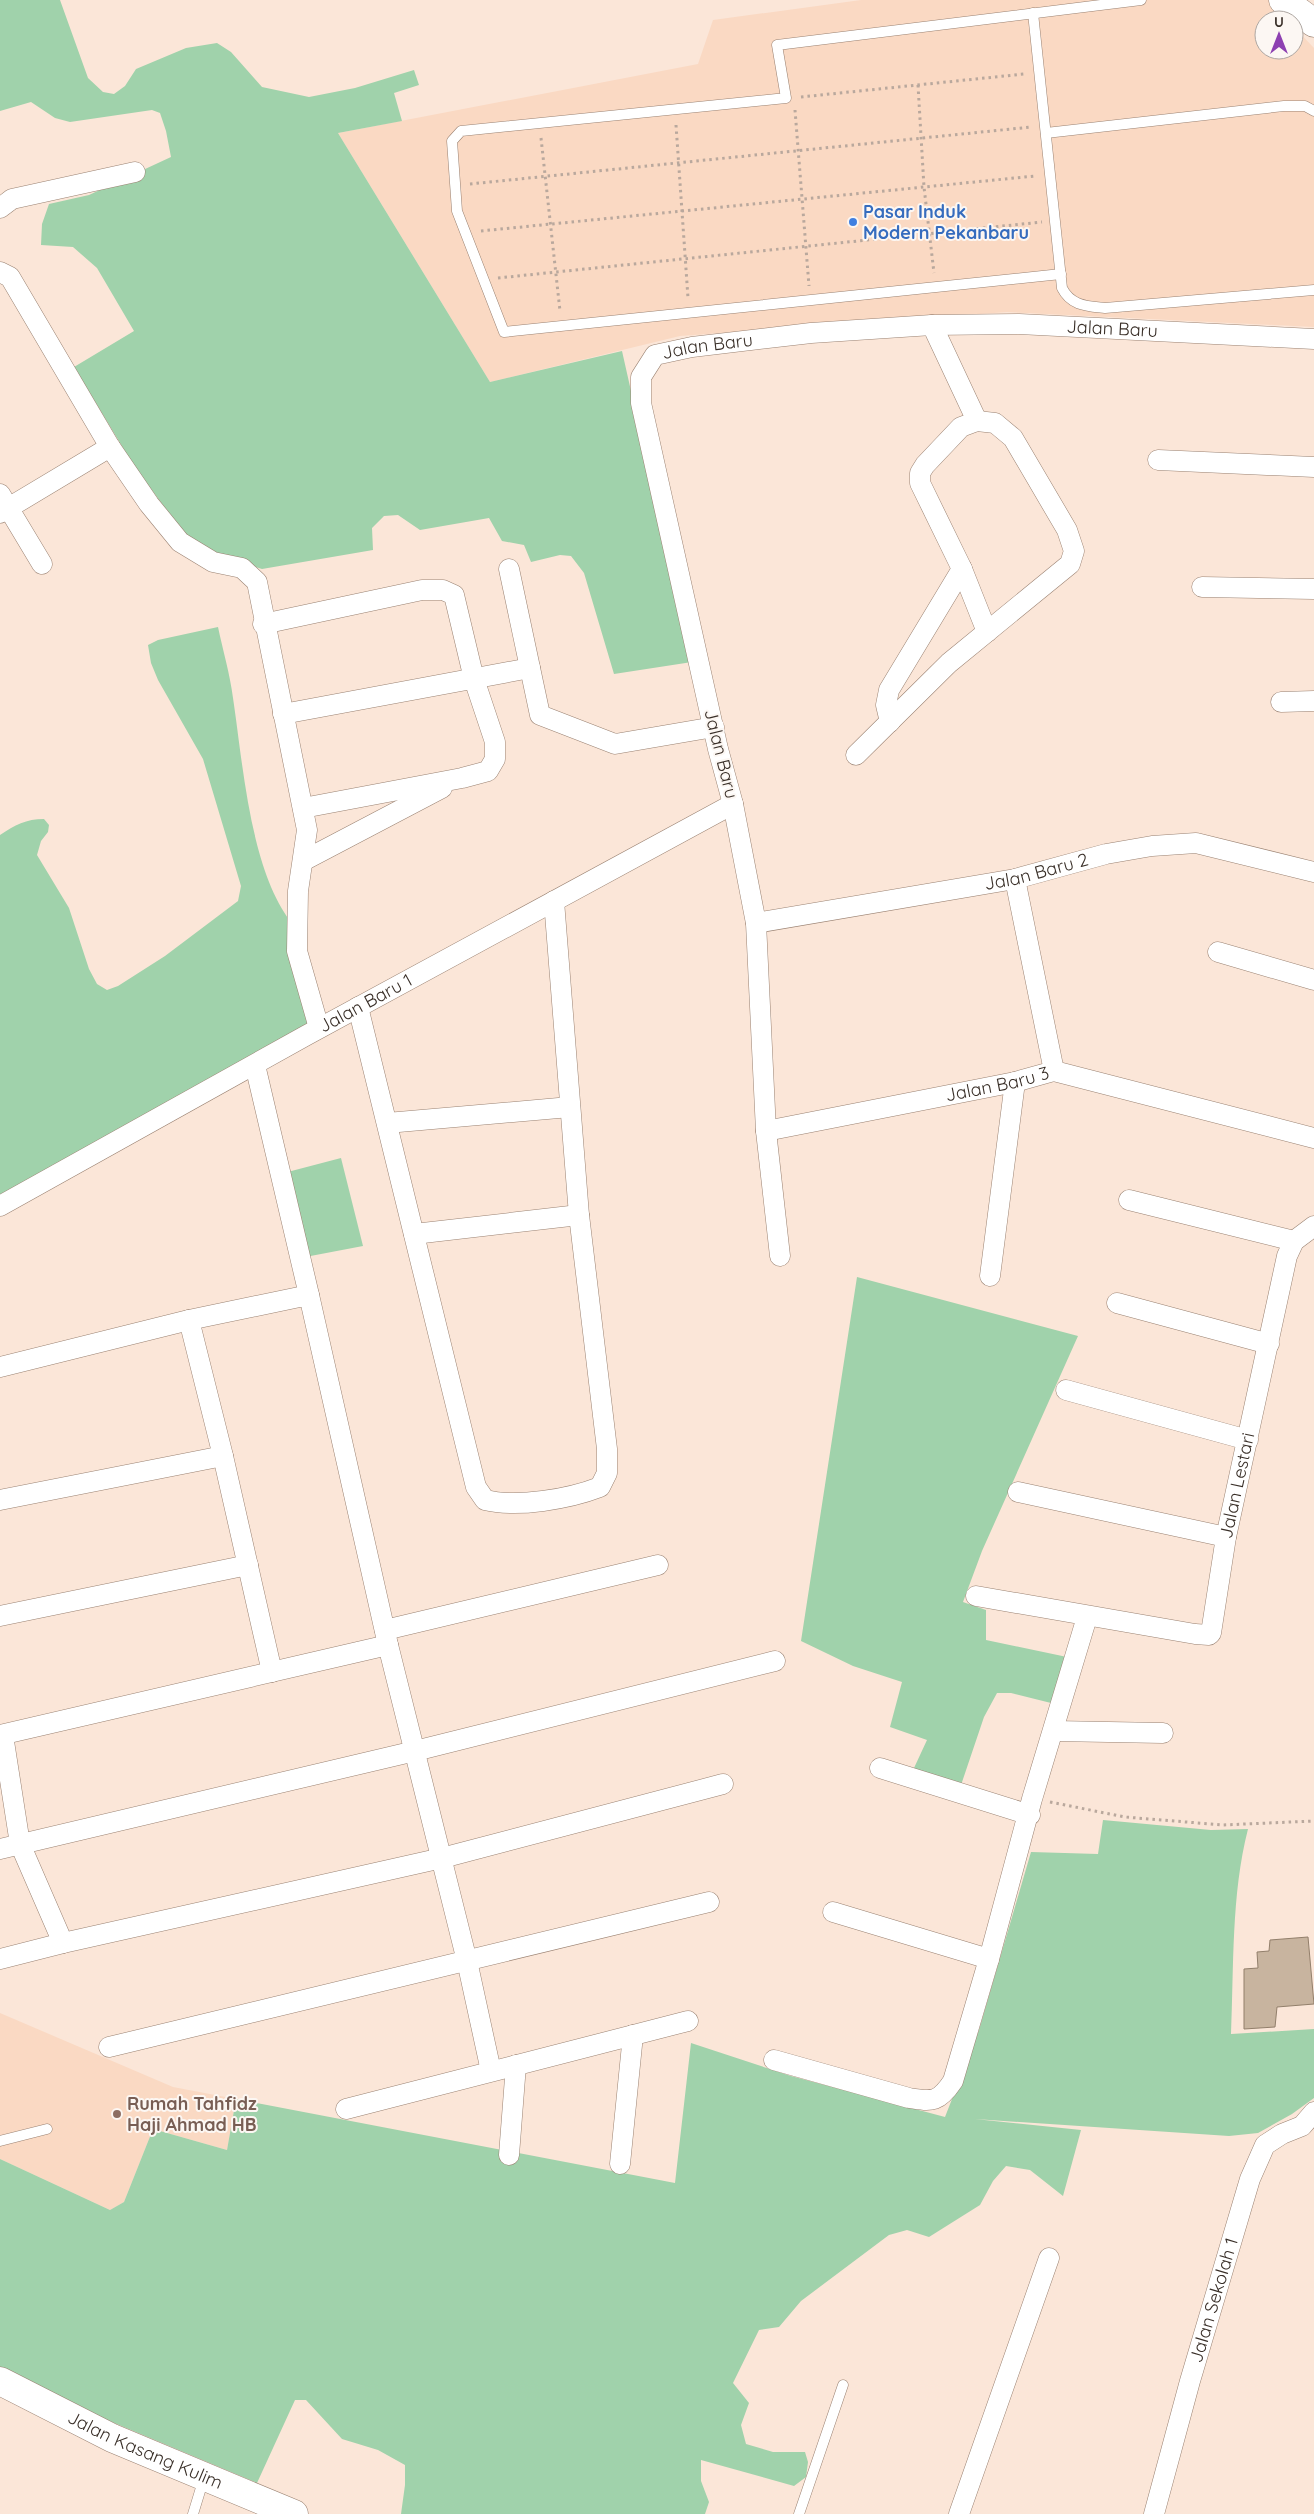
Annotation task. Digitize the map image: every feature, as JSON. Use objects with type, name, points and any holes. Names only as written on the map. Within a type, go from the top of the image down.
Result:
[{"type":"street","points":[[1283,0],[1314,23]]},
{"type":"street","points":[[0,208],[12,198],[135,172]]},
{"type":"street","points":[[0,272],[10,277],[110,447],[149,504],[180,542],[213,562],[242,568],[257,582],[263,624],[307,830],[298,891],[297,951],[319,1028]]},
{"type":"street","name":"Jalan Baru","points":[[780,1256],[766,1131],[756,924],[733,804],[641,403],[641,376],[655,355],[692,347],[811,333],[932,325],[1019,324],[1314,340]]},
{"type":"street","points":[[932,325],[977,421]]},
{"type":"street","points":[[856,755],[949,663],[987,632],[1070,564],[1074,551],[1063,521],[1013,438],[995,423],[977,421],[961,427],[925,465],[920,473],[920,483],[962,569],[987,632]]},
{"type":"street","points":[[42,564],[3,505],[110,447]]},
{"type":"street","points":[[1158,460],[1314,467]]},
{"type":"street","points":[[509,569],[540,716],[615,744],[714,727]]},
{"type":"street","points":[[890,722],[886,705],[889,690],[962,569]]},
{"type":"street","points":[[1202,587],[1314,589]]},
{"type":"street","points":[[263,624],[422,590],[443,590],[454,595],[474,679],[495,742],[495,759],[488,770],[462,778],[302,808]]},
{"type":"street","points":[[283,714],[530,668]]},
{"type":"street","points":[[1281,702],[1314,701]]},
{"type":"street","points":[[302,861],[462,778]]},
{"type":"street","name":"Jalan Baru 1","points":[[0,1206],[319,1028],[733,804]]},
{"type":"street","name":"Jalan Baru 2","points":[[756,924],[1015,879],[1106,854],[1152,846],[1196,843],[1314,872]]},
{"type":"street","points":[[1015,879],[1054,1071]]},
{"type":"street","points":[[358,1007],[476,1487],[484,1500],[498,1503],[518,1503],[586,1493],[600,1487],[607,1473],[607,1449],[579,1215],[554,901]]},
{"type":"street","points":[[1218,952],[1314,980]]},
{"type":"street","points":[[255,1065],[387,1637],[467,1961],[491,2071]]},
{"type":"street","name":"Jalan Baru 3","points":[[766,1131],[1015,1082],[1054,1071],[1314,1138]]},
{"type":"street","points":[[990,1276],[1015,1082]]},
{"type":"street","points":[[387,1123],[570,1107]]},
{"type":"street","points":[[1129,1200],[1294,1242],[1314,1226]]},
{"type":"street","points":[[414,1234],[579,1215]]},
{"type":"street","name":"Jalan Lestari","points":[[1087,1617],[1209,1636],[1213,1628],[1226,1536],[1287,1256],[1294,1242]]},
{"type":"street","points":[[0,1367],[189,1320],[309,1295]]},
{"type":"street","points":[[1117,1304],[1269,1344]]},
{"type":"street","points":[[189,1320],[223,1456],[272,1672]]},
{"type":"street","points":[[1066,1390],[1248,1440]]},
{"type":"street","points":[[0,1500],[223,1456]]},
{"type":"street","points":[[1018,1492],[1226,1536]]},
{"type":"street","points":[[0,1616],[248,1565]]},
{"type":"street","points":[[63,1943],[20,1844],[2,1735],[272,1672],[387,1637],[658,1566]]},
{"type":"street","points":[[774,2060],[909,2098],[930,2102],[943,2095],[953,2081],[1087,1617],[976,1596]]},
{"type":"street","points":[[0,1849],[415,1752],[775,1661]]},
{"type":"street","points":[[1054,1731],[1163,1733]]},
{"type":"street","points":[[880,1768],[1031,1807]]},
{"type":"street","points":[[0,1959],[63,1943],[442,1858],[723,1784]]},
{"type":"street","points":[[109,2047],[709,1902]]},
{"type":"street","points":[[833,1912],[989,1959]]},
{"type":"street","points":[[346,2109],[688,2021]]},
{"type":"street","points":[[620,2164],[633,2035]]},
{"type":"street","points":[[509,2155],[516,2065]]},
{"type":"street","name":"Jalan Sekolah 1","points":[[1154,2514],[1190,2381],[1250,2179],[1266,2145],[1282,2134],[1310,2122]]},
{"type":"street","points":[[959,2514],[1049,2258]]},
{"type":"street","name":"Jalan Kasang Kulim","points":[[0,2381],[112,2438],[294,2514]]},
{"type":"lane","points":[[1061,274],[504,332],[457,211],[452,141],[461,131],[790,98],[777,45],[1141,0]]},
{"type":"lane","points":[[1033,13],[1062,288],[1066,296],[1082,306],[1104,308],[1314,290]]},
{"type":"lane","points":[[1046,129],[1284,106],[1305,106],[1314,111]]},
{"type":"lane","points":[[0,2141],[47,2129]]},
{"type":"lane","points":[[799,2514],[843,2385]]},
{"type":"lane","points":[[192,2514],[204,2478]]},
{"type":"path","points":[[810,300],[797,151],[790,98],[1039,72]]},
{"type":"path","points":[[918,85],[924,187],[935,287]]},
{"type":"path","points":[[675,109],[689,312]]},
{"type":"path","points":[[539,123],[554,272],[562,326]]},
{"type":"path","points":[[454,186],[920,138],[1046,129]]},
{"type":"path","points":[[464,233],[1050,175]]},
{"type":"path","points":[[483,279],[1055,220]]},
{"type":"path","points":[[1031,1807],[1223,1825],[1314,1821]]},
{"type":"shaded area","name":"Pasar Induk Modern Pekanbaru","points":[[861,0],[1268,0],[1278,10],[1254,10],[1254,60],[1304,60],[1304,38],[1314,48],[1314,327],[1007,312],[680,336],[490,382],[338,133],[698,64],[713,20]]},
{"type":"shaded area","name":"Rumah Tahfidz Haji Ahmad HB","points":[[0,2013],[173,2087],[236,2099],[227,2150],[153,2129],[124,2202],[110,2210],[0,2159]]},
{"type":"green space","points":[[0,0],[60,0],[88,78],[103,92],[114,94],[125,86],[136,69],[186,48],[217,43],[231,52],[262,87],[309,97],[355,88],[414,70],[419,85],[394,93],[402,121],[338,133],[490,382],[622,351],[692,662],[614,674],[584,573],[571,556],[560,555],[531,562],[524,545],[502,541],[489,518],[420,530],[398,515],[384,516],[372,528],[373,550],[262,569],[215,555],[188,539],[134,466],[74,367],[134,331],[97,268],[73,247],[41,245],[42,224],[49,204],[89,195],[171,157],[160,113],[152,110],[70,122],[55,118],[31,102],[0,111]]},
{"type":"green space","points":[[218,627],[232,689],[245,784],[257,845],[277,900],[291,922],[311,1024],[0,1201],[0,835],[26,821],[44,819],[49,825],[48,832],[41,841],[37,855],[69,908],[89,969],[97,984],[107,990],[118,986],[165,956],[238,901],[241,886],[203,759],[158,680],[151,663],[148,645],[158,640]]},
{"type":"green space","points":[[341,1158],[363,1246],[300,1258],[280,1174]]},
{"type":"green space","points":[[857,1277],[1078,1336],[982,1551],[963,1602],[986,1610],[986,1640],[1067,1657],[1055,1704],[1011,1693],[997,1693],[984,1717],[960,1788],[910,1772],[914,1768],[927,1740],[890,1727],[902,1682],[853,1666],[801,1641]]},
{"type":"green space","points":[[1103,1820],[1211,1830],[1248,1829],[1236,1905],[1231,2034],[1314,2029],[1314,2098],[1292,2114],[1258,2133],[1229,2136],[975,2119],[1081,2130],[1063,2196],[1030,2170],[1006,2166],[993,2181],[980,2205],[929,2237],[907,2230],[889,2235],[801,2301],[779,2327],[759,2330],[733,2383],[749,2403],[741,2425],[746,2444],[773,2452],[805,2452],[808,2462],[806,2477],[794,2486],[701,2460],[701,2481],[709,2502],[705,2514],[401,2514],[405,2485],[405,2465],[378,2450],[342,2439],[306,2400],[295,2400],[257,2483],[81,2409],[0,2368],[0,2159],[110,2210],[124,2202],[153,2129],[227,2150],[236,2099],[675,2183],[691,2043],[791,2076],[945,2117],[979,2030],[1031,1852],[1098,1854]]},
{"type":"building","points":[[1308,1937],[1314,2004],[1277,2007],[1275,2027],[1244,2029],[1244,1969],[1258,1968],[1257,1952],[1269,1951],[1270,1940]]},
{"type":"place","name":"Pasar Induk Modern Pekanbaru","points":[[853,222]]},
{"type":"place","name":"Rumah Tahfidz Haji Ahmad HB","points":[[117,2114]]}]
